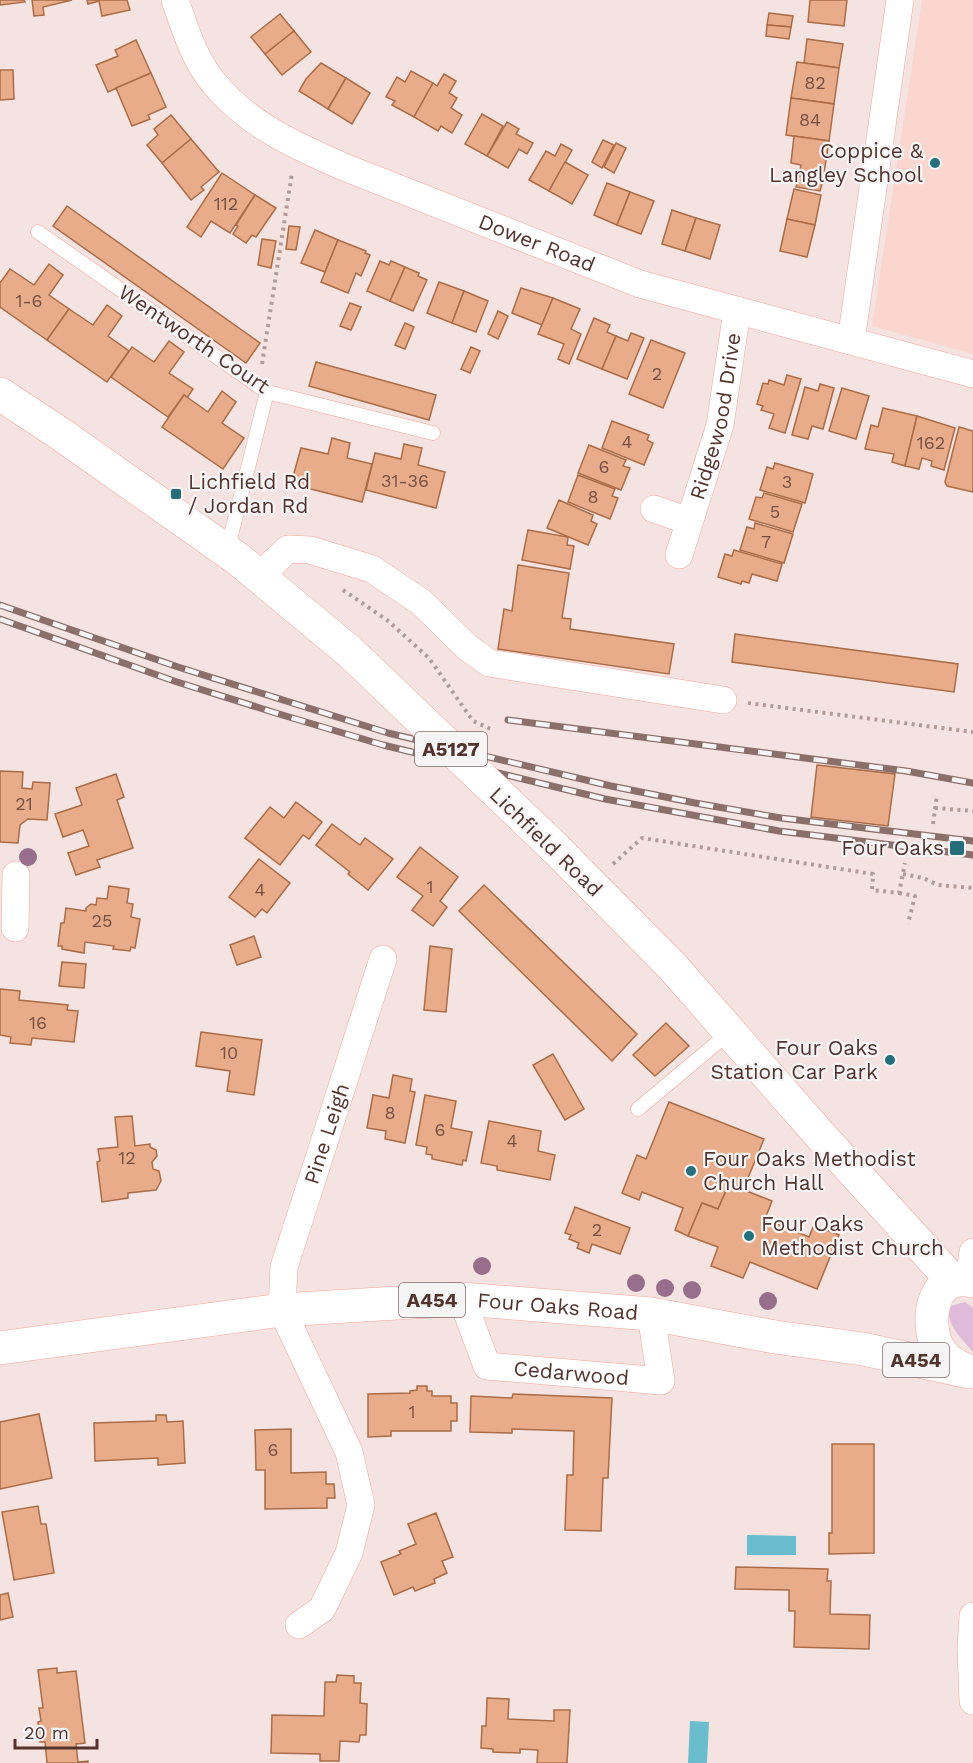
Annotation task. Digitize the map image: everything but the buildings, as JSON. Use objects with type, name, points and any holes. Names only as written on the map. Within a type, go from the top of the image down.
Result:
[{"type":"main road","name":"Lichfield Road","points":[[0,394],[227,551],[349,651],[554,848],[672,966],[956,1286],[935,1342],[954,1365],[971,1372]]},
{"type":"main road","name":"Four Oaks Road","points":[[863,1349],[956,1286]]},
{"type":"main road","name":"Four Oaks Road","points":[[0,1348],[282,1310],[462,1299],[651,1314],[775,1337],[863,1349],[971,1372]]},
{"type":"street","name":"Dower Road","points":[[175,0],[193,50],[213,82],[247,114],[273,134],[297,146],[344,167],[640,284],[973,374]]},
{"type":"street","points":[[851,341],[900,0]]},
{"type":"street","name":"Ridgewood Drive","points":[[679,555],[720,425],[736,311]]},
{"type":"street","name":"Ridgewood Drive","points":[[654,509],[689,521]]},
{"type":"street","points":[[259,576],[288,549],[310,550],[372,569],[422,602],[467,647],[489,663],[723,700]]},
{"type":"street","points":[[11,910],[16,875]]},
{"type":"street","name":"Pine Leigh","points":[[282,1310],[284,1267],[382,959]]},
{"type":"street","name":"Cedarwood","points":[[462,1299],[487,1366],[661,1381],[651,1314]]},
{"type":"street","points":[[282,1310],[349,1452],[361,1504],[349,1553],[322,1610],[299,1625]]},
{"type":"street","points":[[973,1616],[973,1701]]},
{"type":"lane","name":"Wentworth Court","points":[[38,232],[263,389],[433,433]]},
{"type":"lane","points":[[227,551],[263,389]]},
{"type":"lane","points":[[638,1109],[730,1032]]},
{"type":"path","points":[[263,389],[297,146]]},
{"type":"path","points":[[337,586],[387,620],[429,658],[473,721],[493,730]]},
{"type":"path","points":[[723,700],[973,732]]},
{"type":"path","points":[[933,824],[937,795]]},
{"type":"path","points":[[935,808],[973,811]]},
{"type":"path","points":[[590,884],[642,838],[873,874],[872,890],[915,896],[908,924]]},
{"type":"path","points":[[899,893],[904,862]]},
{"type":"path","points":[[903,874],[923,878],[939,885],[973,888]]},
{"type":"shaded area","name":"Coppice & Langley School","points":[[922,0],[973,0],[973,354],[872,326]]},
{"type":"shaded area","points":[[965,1302],[973,1308],[973,1352],[955,1331],[950,1319],[951,1306]]},
{"type":"water","points":[[747,1535],[796,1536],[796,1555],[747,1555]]},
{"type":"water","points":[[690,1721],[709,1722],[707,1763],[688,1763]]},
{"type":"railway","points":[[0,605],[178,667],[388,733],[611,786],[695,803],[781,818],[973,841]]},
{"type":"railway","points":[[0,619],[174,681],[383,745],[605,799],[779,831],[973,855]]},
{"type":"railway","points":[[508,720],[906,771],[973,783]]},
{"type":"place","name":"Coppice & Langley School","points":[[935,163]]},
{"type":"place","name":"Lichfield Rd / Jordan Rd","points":[[176,494]]},
{"type":"place","name":"Four Oaks","points":[[957,848]]},
{"type":"place","name":"Four Oaks Station Car Park","points":[[890,1060]]},
{"type":"place","name":"Four Oaks Methodist Church Hall","points":[[691,1171]]},
{"type":"place","name":"Four Oaks Methodist Church","points":[[749,1236]]}]
